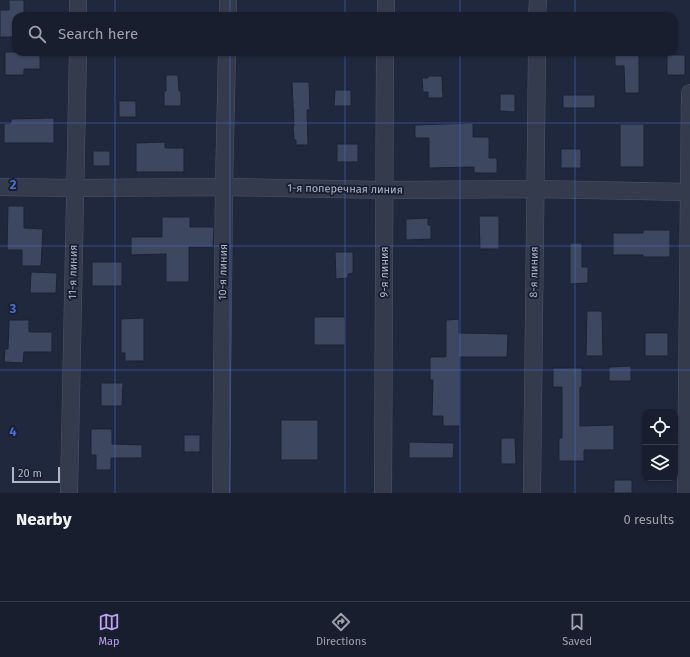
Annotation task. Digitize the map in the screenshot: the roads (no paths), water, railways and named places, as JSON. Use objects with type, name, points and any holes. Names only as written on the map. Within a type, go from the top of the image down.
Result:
[{"type":"street","points":[[78,0],[78,12]]},
{"type":"street","points":[[228,0],[228,12]]},
{"type":"street","points":[[386,0],[386,12]]},
{"type":"street","points":[[538,0],[538,12]]},
{"type":"street","name":"11-я линия","points":[[69,493],[78,56]]},
{"type":"street","name":"10-я линия","points":[[221,493],[227,56]]},
{"type":"street","name":"9-я линия","points":[[382,493],[385,56]]},
{"type":"street","name":"8-я линия","points":[[532,493],[537,56]]},
{"type":"street","points":[[686,493],[690,93]]},
{"type":"street","name":"1-я поперечная линия","points":[[0,187],[224,187],[384,190],[535,188],[689,192]]}]
